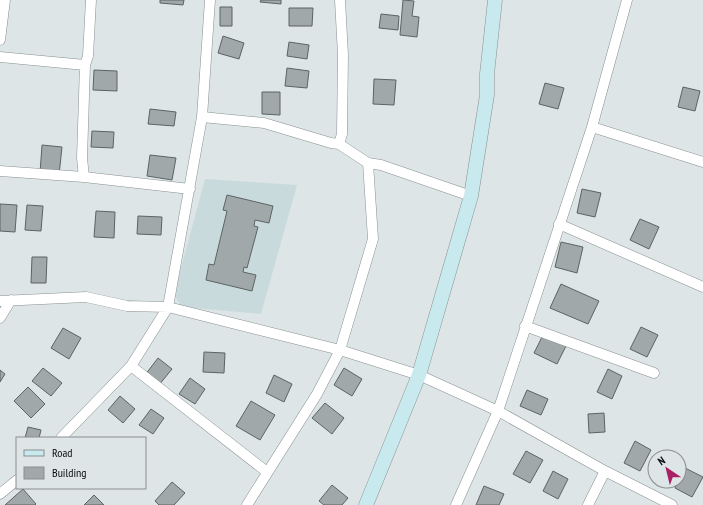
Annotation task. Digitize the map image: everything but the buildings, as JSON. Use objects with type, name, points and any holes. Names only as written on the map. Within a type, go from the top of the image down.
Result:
[{"type":"street","points":[[0,40],[5,0]]},
{"type":"street","points":[[84,177],[82,158],[85,65],[88,56],[91,0]]},
{"type":"street","points":[[62,437],[131,366],[168,307],[202,117],[210,0]]},
{"type":"street","points":[[339,144],[342,134],[343,55],[340,0]]},
{"type":"street","points":[[366,505],[419,375],[471,196],[487,95],[487,74],[494,0]]},
{"type":"street","points":[[456,505],[498,411],[592,127],[628,0]]},
{"type":"street","points":[[0,57],[85,65]]},
{"type":"street","points":[[202,117],[264,123],[339,144],[368,163],[381,165],[471,196]]},
{"type":"street","points":[[592,127],[703,162]]},
{"type":"street","points":[[247,505],[266,472],[318,394],[340,350],[373,239],[368,163]]},
{"type":"street","points":[[0,171],[84,177],[190,189]]},
{"type":"street","points":[[559,224],[703,286]]},
{"type":"street","points":[[0,301],[86,297],[127,306],[168,307],[340,350],[419,375],[498,411],[605,471],[672,505]]},
{"type":"street","points":[[0,318],[11,300]]},
{"type":"street","points":[[525,326],[654,373]]},
{"type":"street","points":[[131,366],[266,472]]},
{"type":"street","points":[[588,505],[605,471]]},
{"type":"street","points":[[0,494],[16,481]]},
{"type":"shaded area","points":[[205,179],[297,185],[261,314],[181,307],[174,294]]}]
